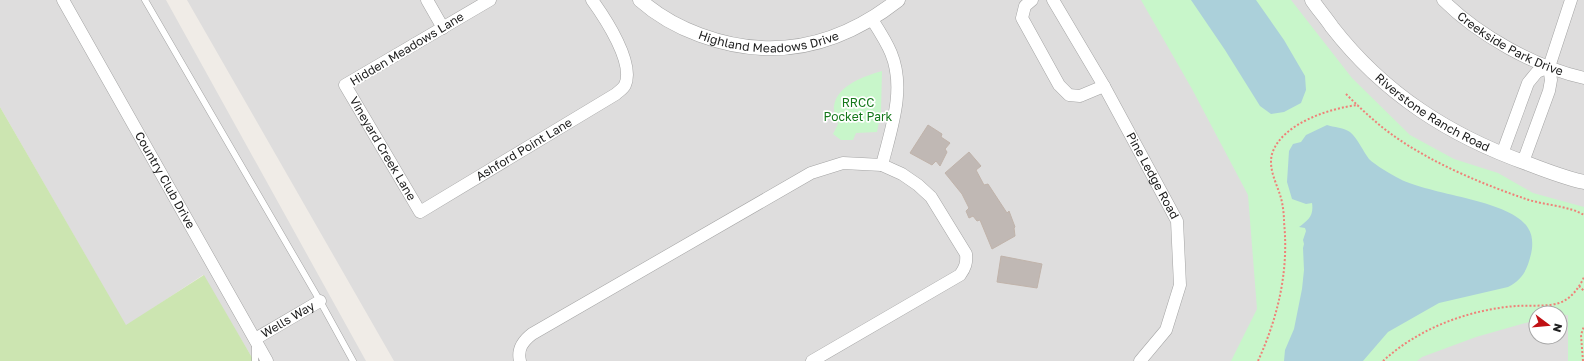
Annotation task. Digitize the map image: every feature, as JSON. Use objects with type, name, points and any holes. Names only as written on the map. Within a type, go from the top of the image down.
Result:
[{"type":"street","name":"Country Club Drive","points":[[63,0],[267,361]]},
{"type":"street","points":[[427,0],[443,28]]},
{"type":"street","name":"Hidden Meadows Lane","points":[[346,86],[490,0]]},
{"type":"street","name":"Ashford Point Lane","points":[[420,212],[616,94],[624,87],[627,72],[624,59],[611,30],[592,0]]},
{"type":"street","name":"Highland Meadows Drive","points":[[640,0],[665,19],[684,29],[723,43],[758,49],[794,47],[828,40],[871,18],[898,0]]},
{"type":"street","points":[[1032,0],[1025,6],[1022,18],[1059,85],[1069,95],[1080,96],[1104,86]]},
{"type":"street","name":"Pine Ledge Road","points":[[1053,0],[1104,86],[1177,221],[1180,285],[1166,330],[1140,361]]},
{"type":"street","name":"Riverstone Ranch Road","points":[[1312,0],[1343,41],[1371,71],[1394,92],[1423,113],[1449,129],[1502,154],[1584,182]]},
{"type":"street","name":"Creekside Park Drive","points":[[1443,0],[1476,29],[1507,48],[1549,67],[1584,78]]},
{"type":"street","points":[[1523,162],[1549,91],[1551,80],[1549,67],[1571,0]]},
{"type":"street","points":[[871,18],[891,53],[896,70],[898,89],[896,109],[882,165]]},
{"type":"street","points":[[1502,154],[1528,83],[1536,72],[1549,67]]},
{"type":"street","name":"Vineyard Creek Lane","points":[[346,86],[420,212]]},
{"type":"street","points":[[520,361],[520,347],[524,340],[532,334],[811,173],[843,163],[882,165],[902,174],[918,185],[930,197],[966,254],[967,262],[965,268],[960,275],[812,361]]},
{"type":"street","name":"Wells Way","points":[[255,339],[320,300]]},
{"type":"lane","points":[[145,0],[320,300],[353,361]]},
{"type":"lane","points":[[255,339],[255,361]]},
{"type":"path","points":[[1346,94],[1369,116],[1394,136],[1450,168],[1527,200],[1554,207],[1574,210],[1584,215]]},
{"type":"path","points":[[1258,361],[1270,335],[1281,297],[1285,256],[1284,223],[1281,199],[1270,165],[1272,154],[1276,144],[1290,130],[1315,116],[1343,107],[1358,105]]},
{"type":"path","points":[[1383,361],[1394,351],[1415,337],[1463,316],[1492,309],[1559,303],[1571,296],[1580,286],[1584,277]]},
{"type":"path","points":[[1580,286],[1584,291]]},
{"type":"path","points":[[1583,361],[1581,335],[1584,326]]},
{"type":"shaded area","points":[[0,0],[166,0],[366,361],[254,361],[203,275],[126,326],[0,107]]},
{"type":"shaded area","points":[[187,0],[1584,0],[1584,361],[394,361]]},
{"type":"green space","points":[[1141,0],[1291,0],[1352,78],[1410,135],[1454,159],[1498,173],[1533,193],[1584,207],[1584,361],[1568,361],[1568,305],[1528,305],[1528,322],[1476,337],[1422,357],[1417,361],[1231,361],[1257,309],[1248,195],[1192,89]]},
{"type":"green space","name":"RRCC Pocket Park","points":[[882,71],[881,112],[877,132],[856,133],[853,140],[841,140],[833,134],[838,124],[834,106],[840,92],[853,82]]},
{"type":"green space","points":[[0,107],[126,325],[204,275],[254,361],[0,361]]},
{"type":"water","points":[[1191,0],[1256,0],[1284,40],[1305,76],[1306,90],[1301,103],[1284,112],[1271,114],[1260,106],[1225,50]]},
{"type":"water","points":[[1327,125],[1350,132],[1369,159],[1379,167],[1400,179],[1413,185],[1488,204],[1519,219],[1528,228],[1532,237],[1531,254],[1524,274],[1508,287],[1439,303],[1388,332],[1363,361],[1284,361],[1285,350],[1294,329],[1302,289],[1304,270],[1303,240],[1306,231],[1305,228],[1299,227],[1310,217],[1312,211],[1312,203],[1306,204],[1292,199],[1287,182],[1289,151],[1293,144],[1301,142],[1306,135]]},
{"type":"building","points":[[928,125],[942,134],[941,137],[950,143],[945,149],[947,152],[940,166],[936,161],[932,165],[910,153]]},
{"type":"building","points":[[969,152],[981,166],[976,170],[984,185],[988,184],[1007,213],[1009,211],[1015,227],[1015,236],[992,249],[980,220],[977,221],[973,216],[969,218],[966,211],[969,208],[962,194],[945,173]]},
{"type":"building","points":[[1001,256],[1042,264],[1037,288],[997,282]]}]
